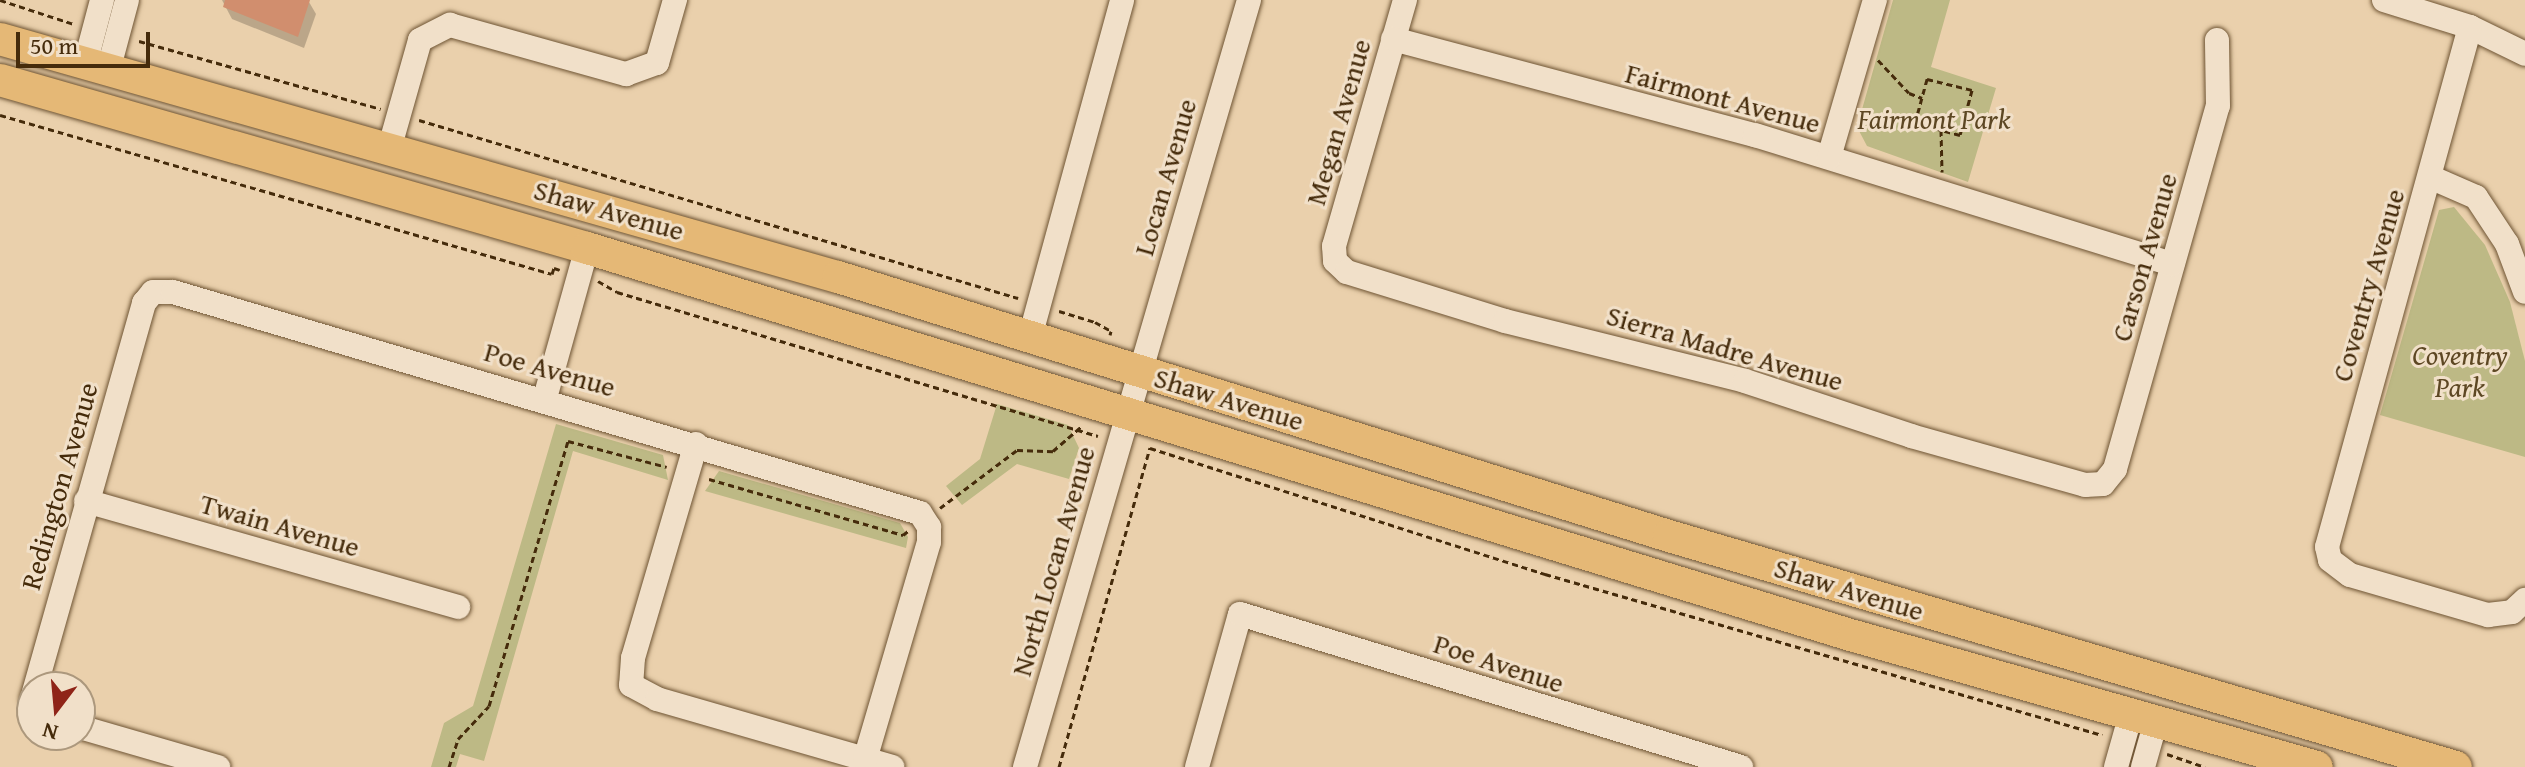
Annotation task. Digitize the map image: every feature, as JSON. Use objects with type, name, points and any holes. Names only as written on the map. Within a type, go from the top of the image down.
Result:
[{"type":"main road","name":"Shaw Avenue","points":[[0,39],[390,146],[838,277],[1669,536],[2456,767]]},
{"type":"main road","points":[[0,58],[81,81],[101,78],[96,67]]},
{"type":"main road","name":"Shaw Avenue","points":[[0,80],[583,262],[1090,402],[1854,636],[2148,738],[2317,767]]},
{"type":"main road","points":[[583,262],[602,234],[613,233],[758,272],[838,277]]},
{"type":"main road","points":[[2148,738],[2145,705],[2168,702],[2295,737],[2358,740]]},
{"type":"street","points":[[102,0],[105,35]]},
{"type":"street","points":[[96,67],[105,35],[127,0]]},
{"type":"street","points":[[390,146],[420,40],[450,25],[626,74],[657,63],[675,0]]},
{"type":"street","points":[[1030,337],[1122,0]]},
{"type":"street","name":"Locan Avenue","points":[[1139,371],[1249,0]]},
{"type":"street","name":"Megan Avenue","points":[[1335,261],[1334,246],[1405,0]]},
{"type":"street","points":[[1829,157],[1875,0]]},
{"type":"street","points":[[2384,0],[2470,27],[2525,54]]},
{"type":"street","name":"Coventry Avenue","points":[[2470,27],[2328,534],[2330,560],[2350,575],[2488,615],[2519,606]]},
{"type":"street","name":"Fairmont Avenue","points":[[1393,39],[1829,157],[1938,194],[2173,264]]},
{"type":"street","name":"Carson Avenue","points":[[2103,484],[2115,469],[2218,106],[2217,40]]},
{"type":"street","points":[[2430,177],[2460,186],[2488,211],[2525,292]]},
{"type":"street","name":"Sierra Madre Avenue","points":[[1335,261],[1347,272],[1505,321],[1648,353],[1911,436],[2085,485],[2103,484]]},
{"type":"street","points":[[545,398],[583,262]]},
{"type":"street","name":"Poe Avenue","points":[[153,292],[173,292],[545,398],[903,505],[925,518]]},
{"type":"street","name":"Redington Avenue","points":[[40,671],[144,303],[153,292]]},
{"type":"street","name":"North Locan Avenue","points":[[1025,767],[1139,371]]},
{"type":"street","points":[[696,444],[633,658],[631,685],[657,699],[892,767]]},
{"type":"street","name":"Twain Avenue","points":[[86,501],[458,607]]},
{"type":"street","points":[[865,759],[929,542],[925,518]]},
{"type":"street","name":"Poe Avenue","points":[[1197,767],[1240,614],[1740,767]]},
{"type":"street","points":[[96,732],[218,767]]},
{"type":"street","points":[[2116,767],[2148,738]]},
{"type":"path","points":[[0,0],[105,35],[144,40],[1039,304],[1111,331],[1103,359]]},
{"type":"path","points":[[1859,55],[1881,61],[1909,93],[1922,98]]},
{"type":"path","points":[[1927,79],[1972,90],[1960,135],[1915,123],[1922,98],[1927,79]]},
{"type":"path","points":[[0,115],[552,274],[554,268],[583,262],[617,292],[1080,432]]},
{"type":"path","points":[[1938,194],[1944,161],[1937,144],[1941,130]]},
{"type":"path","points":[[449,767],[458,739],[489,706],[568,441],[903,535],[1017,450],[1044,454],[1080,432],[1090,402]]},
{"type":"path","points":[[1059,767],[1150,448],[1545,574],[2108,736]]},
{"type":"path","points":[[2148,738],[2205,767]]},
{"type":"green space","name":"Fairmont Park","points":[[1893,0],[1950,0],[1931,67],[1996,88],[1968,182],[1867,146],[1857,127]]},
{"type":"green space","name":"Coventry Park","points":[[2454,207],[2485,245],[2510,302],[2525,361],[2525,457],[2380,415],[2439,210]]},
{"type":"green space","points":[[997,404],[1068,425],[1079,448],[1069,479],[1017,464],[962,505],[946,486],[980,459]]},
{"type":"green space","points":[[556,424],[663,455],[668,480],[573,451],[484,761],[460,754],[456,767],[431,767],[444,723],[473,706]]},
{"type":"green space","points":[[719,471],[900,523],[908,537],[906,548],[705,491]]},
{"type":"building","points":[[225,0],[310,0],[298,37],[223,7]]}]
